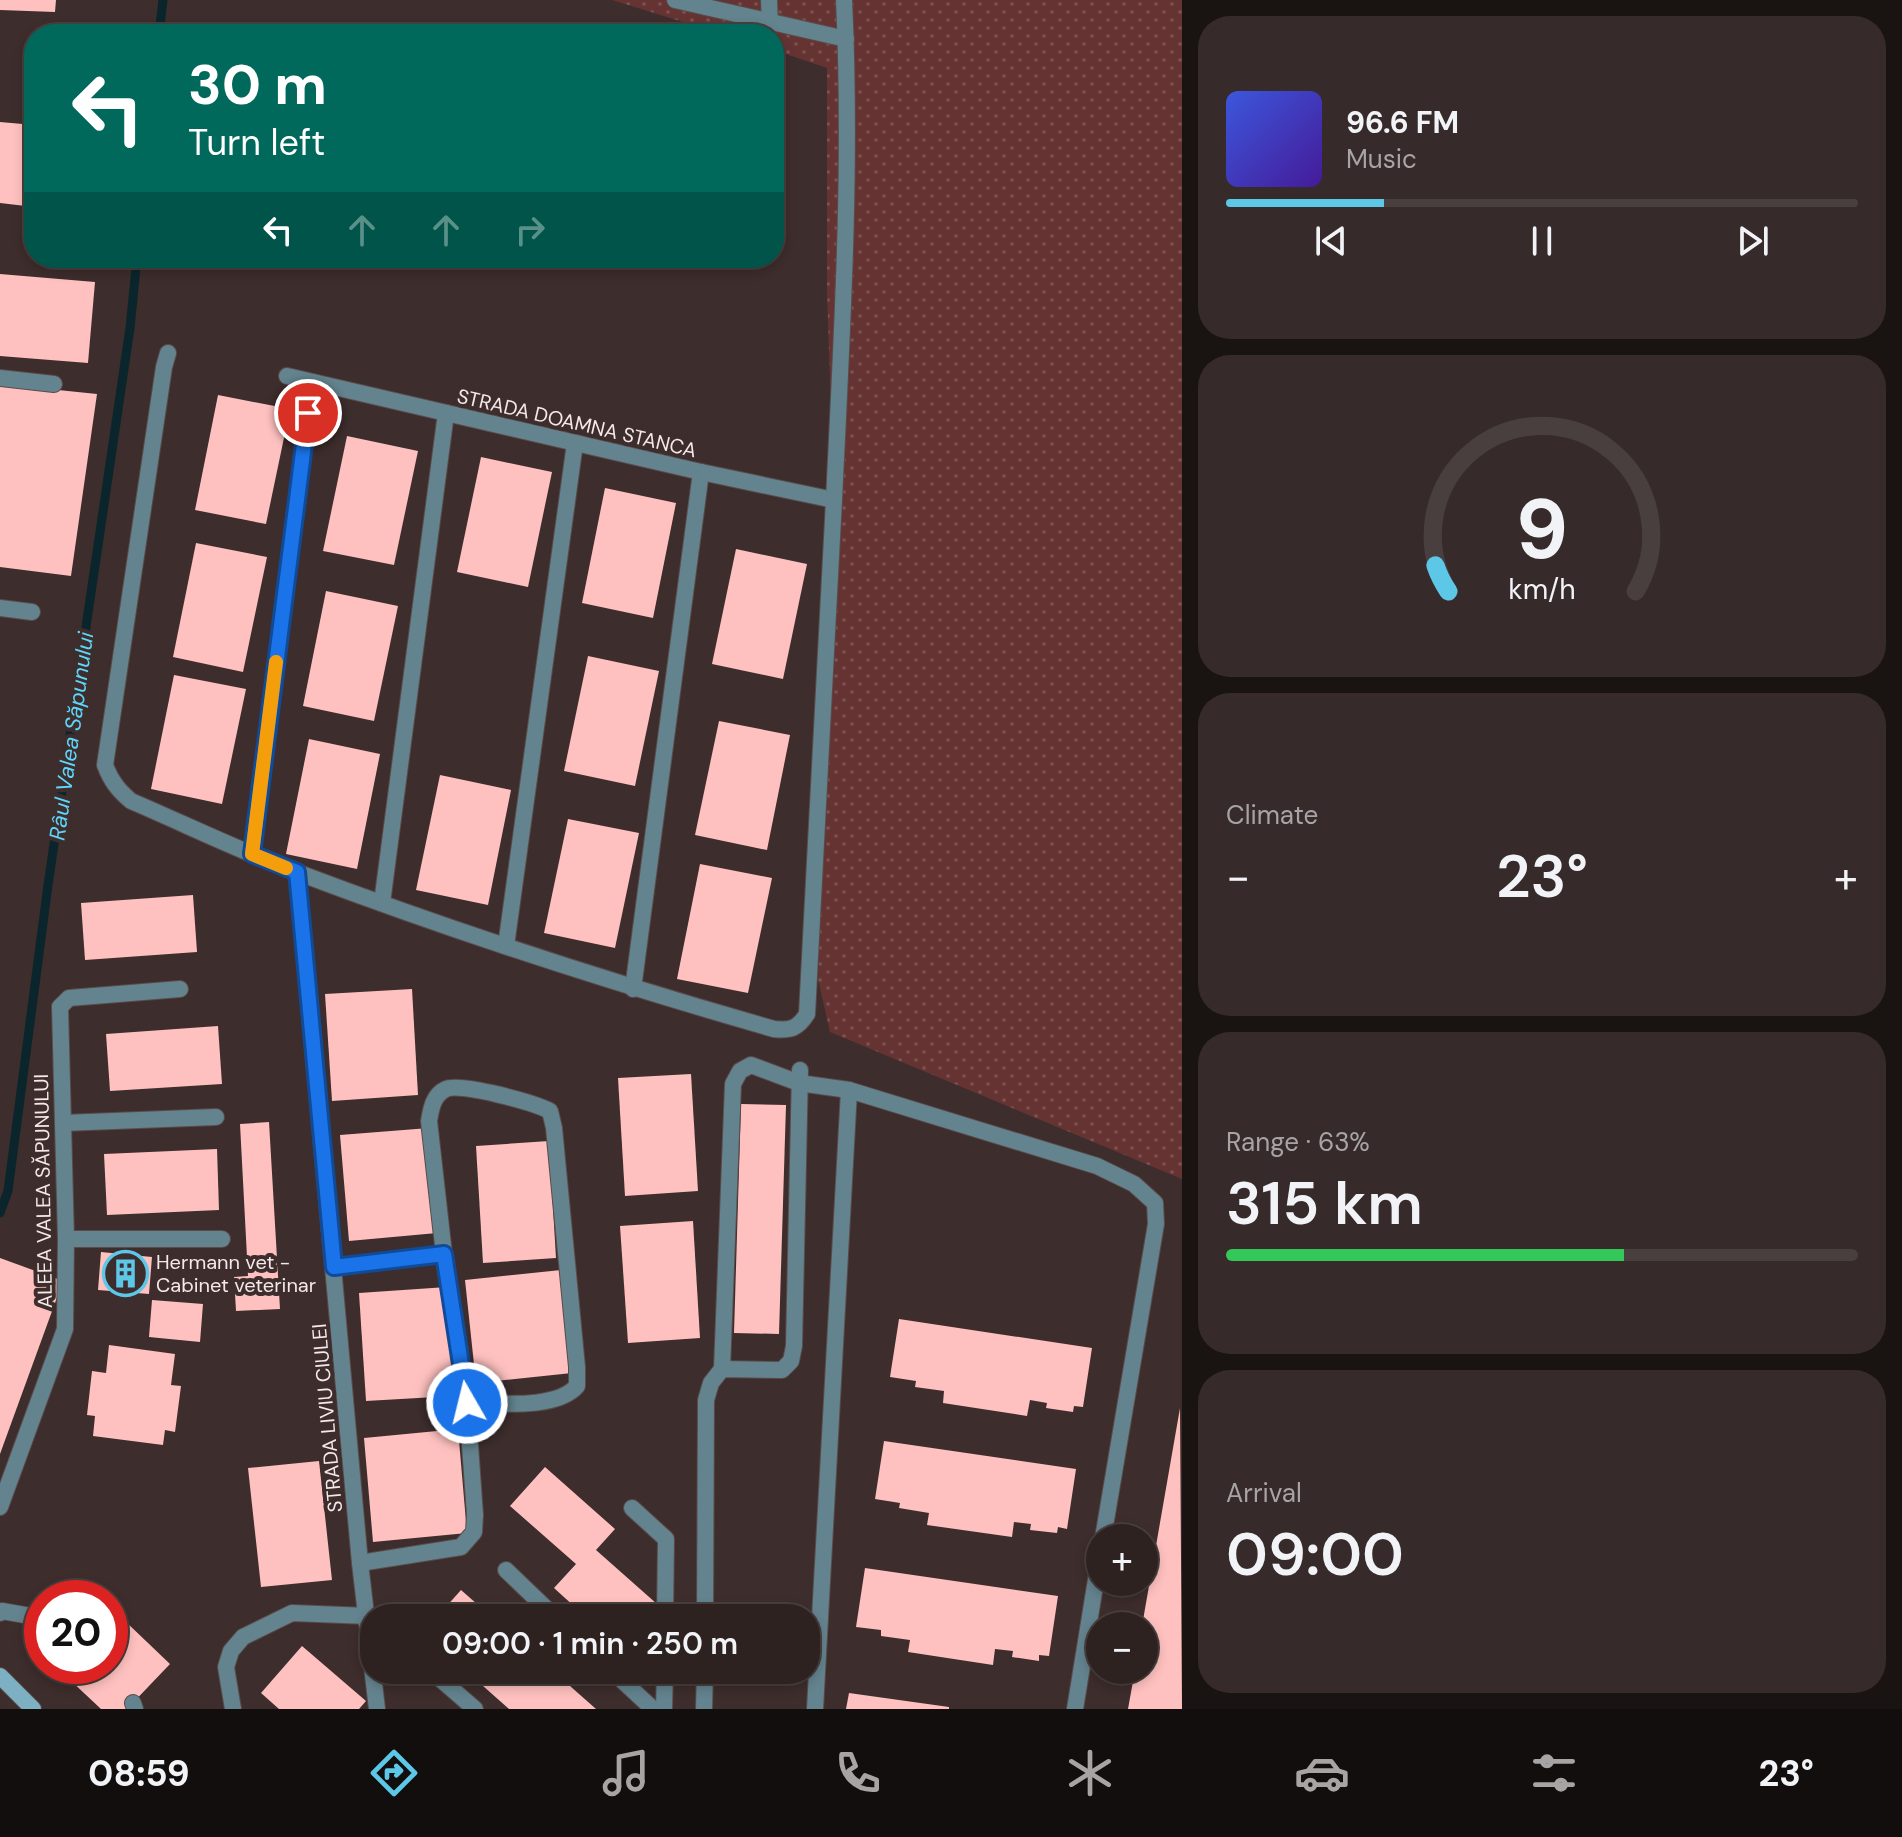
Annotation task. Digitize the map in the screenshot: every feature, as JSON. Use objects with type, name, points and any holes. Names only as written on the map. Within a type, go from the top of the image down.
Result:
[{"type":"main road","points":[[0,1676],[33,1709]]},
{"type":"street","points":[[675,0],[770,24],[769,0]]},
{"type":"street","points":[[168,353],[105,765],[111,780],[131,801],[252,854],[382,903],[633,989],[786,1031],[799,1026],[807,1014],[845,268],[848,102],[844,0]]},
{"type":"street","points":[[784,27],[846,39]]},
{"type":"street","name":"STRADA DOAMNA STANCA","points":[[287,376],[834,500]]},
{"type":"street","points":[[0,378],[54,384]]},
{"type":"street","points":[[252,854],[312,382]]},
{"type":"street","points":[[382,903],[446,413]]},
{"type":"street","points":[[506,946],[575,443]]},
{"type":"street","points":[[633,989],[701,472]]},
{"type":"street","points":[[0,608],[32,612]]},
{"type":"street","name":"STRADA LIVIU CIULEI","points":[[297,872],[360,1563],[368,1604]]},
{"type":"street","name":"ALEEA VALEA SĂPUNULUI","points":[[0,1507],[65,1329],[60,1007],[69,998],[180,989]]},
{"type":"street","points":[[705,1604],[706,1400],[711,1383],[722,1369],[733,1084],[740,1071],[751,1065],[849,1090],[1097,1166],[1134,1184],[1155,1203],[1156,1224],[1105,1524]]},
{"type":"street","points":[[722,1369],[782,1370],[791,1361],[794,1346],[800,1077]]},
{"type":"street","points":[[360,1563],[461,1547],[474,1532],[467,1403],[444,1254],[429,1121],[432,1103],[446,1089],[459,1087],[536,1104],[550,1111],[577,1386],[569,1396],[539,1403],[467,1403]]},
{"type":"street","points":[[815,1709],[849,1090]]},
{"type":"street","points":[[63,1123],[216,1117]]},
{"type":"street","points":[[66,1239],[222,1239]]},
{"type":"street","points":[[334,1267],[444,1254]]},
{"type":"street","points":[[632,1508],[666,1539],[665,1604]]},
{"type":"street","points":[[506,1570],[541,1604]]},
{"type":"street","points":[[1075,1709],[1093,1596]]},
{"type":"street","points":[[0,1613],[24,1615]]},
{"type":"street","points":[[233,1709],[226,1667],[231,1651],[243,1637],[292,1613],[360,1618]]},
{"type":"street","name":"STRADA LIVIU CIULEI","points":[[375,1684],[377,1709]]},
{"type":"street","points":[[446,1684],[475,1709]]},
{"type":"street","points":[[626,1684],[653,1709]]},
{"type":"street","points":[[664,1709],[665,1684]]},
{"type":"street","points":[[704,1709],[705,1684]]},
{"type":"shaded area","points":[[612,0],[1182,0],[1182,1179],[830,1032],[818,979],[834,500],[827,292],[827,68],[784,53],[784,24],[690,24]]},
{"type":"building","points":[[0,0],[56,0],[55,12],[0,10]]},
{"type":"building","points":[[0,122],[24,124],[24,206],[0,203]]},
{"type":"building","points":[[0,274],[95,282],[88,363],[0,356]]},
{"type":"building","points":[[0,384],[97,394],[71,576],[0,567]]},
{"type":"building","points":[[218,395],[290,409],[266,524],[195,510]]},
{"type":"building","points":[[347,436],[418,451],[394,565],[323,551]]},
{"type":"building","points":[[481,457],[552,472],[528,587],[457,572]]},
{"type":"building","points":[[605,488],[676,503],[653,618],[582,603]]},
{"type":"building","points":[[196,543],[267,557],[243,672],[173,657]]},
{"type":"building","points":[[736,549],[807,564],[783,679],[712,664]]},
{"type":"building","points":[[326,591],[398,606],[374,721],[303,706]]},
{"type":"building","points":[[588,656],[659,671],[635,786],[564,771]]},
{"type":"building","points":[[174,675],[246,689],[222,804],[151,789]]},
{"type":"building","points":[[719,721],[790,735],[767,850],[695,835]]},
{"type":"building","points":[[309,739],[380,754],[357,869],[286,854]]},
{"type":"building","points":[[440,775],[511,790],[488,905],[416,890]]},
{"type":"building","points":[[568,819],[639,833],[615,948],[544,933]]},
{"type":"building","points":[[700,864],[772,878],[748,993],[677,979]]},
{"type":"building","points":[[193,895],[197,952],[85,960],[81,903]]},
{"type":"building","points":[[412,989],[418,1095],[332,1101],[325,994]]},
{"type":"building","points":[[218,1026],[222,1084],[110,1091],[106,1034]]},
{"type":"building","points":[[691,1074],[698,1191],[625,1196],[618,1078]]},
{"type":"building","points":[[741,1104],[786,1105],[779,1334],[734,1333]]},
{"type":"building","points":[[269,1122],[280,1309],[236,1311],[234,1277],[248,1276],[240,1124]]},
{"type":"building","points":[[429,1128],[437,1233],[349,1241],[340,1135]]},
{"type":"building","points":[[549,1141],[556,1258],[483,1263],[476,1146]]},
{"type":"building","points":[[217,1149],[219,1210],[107,1215],[104,1154]]},
{"type":"building","points":[[693,1221],[700,1338],[628,1343],[620,1226]]},
{"type":"building","name":"Hermann vet - Cabinet veterinar","points":[[101,1252],[152,1257],[149,1294],[98,1290]]},
{"type":"building","points":[[0,1258],[63,1281],[0,1454]]},
{"type":"building","points":[[561,1270],[572,1373],[476,1383],[465,1280]]},
{"type":"building","points":[[447,1287],[453,1396],[366,1401],[359,1293]]},
{"type":"building","points":[[152,1300],[203,1304],[200,1342],[149,1337]]},
{"type":"building","points":[[899,1319],[1092,1348],[1083,1407],[1074,1406],[1073,1412],[1046,1408],[1047,1403],[1030,1400],[1027,1416],[943,1403],[944,1391],[915,1387],[916,1381],[890,1377]]},
{"type":"building","points":[[109,1345],[175,1354],[171,1385],[181,1386],[175,1432],[165,1430],[163,1445],[93,1436],[95,1416],[87,1415],[92,1371],[106,1373]]},
{"type":"building","points":[[1180,1408],[1182,1709],[1128,1709],[1132,1684],[1158,1684],[1158,1612],[1144,1612],[1147,1596],[1158,1596],[1158,1534]]},
{"type":"building","points":[[458,1429],[467,1533],[373,1542],[364,1438]]},
{"type":"building","points":[[884,1441],[1076,1469],[1067,1529],[1058,1527],[1057,1533],[1030,1530],[1031,1524],[1014,1522],[1012,1537],[927,1525],[929,1513],[899,1508],[900,1503],[875,1499]]},
{"type":"building","points":[[319,1461],[332,1580],[261,1587],[248,1468]]},
{"type":"building","points":[[545,1467],[615,1529],[596,1550],[657,1604],[572,1604],[554,1588],[576,1564],[510,1506]]},
{"type":"building","points":[[865,1568],[1058,1596],[1049,1656],[1039,1655],[1039,1661],[1012,1657],[1013,1651],[995,1649],[993,1665],[908,1652],[910,1640],[881,1636],[881,1630],[856,1627]]},
{"type":"building","points":[[461,1590],[477,1604],[448,1604]]},
{"type":"building","points":[[128,1624],[170,1664],[127,1709],[101,1709],[74,1684],[128,1684]]},
{"type":"building","points":[[302,1646],[366,1701],[359,1709],[279,1709],[261,1693]]},
{"type":"building","points":[[481,1684],[568,1684],[596,1709],[509,1709]]},
{"type":"building","points":[[849,1693],[949,1707],[949,1709],[846,1709]]},
{"type":"waterway","name":"Râul Valea Săpunului","points":[[160,24],[163,0]]},
{"type":"waterway","name":"Râul Valea Săpunului","points":[[0,1213],[8,1191],[48,885],[130,328],[136,268]]},
{"type":"slow traffic","points":[[276,662],[252,854],[286,868]]},
{"type":"place","name":"Hermann vet - Cabinet veterinar","points":[[125,1273]]},
{"type":"route","points":[[308,413],[252,854],[297,872],[334,1267],[444,1254],[467,1403]]}]
